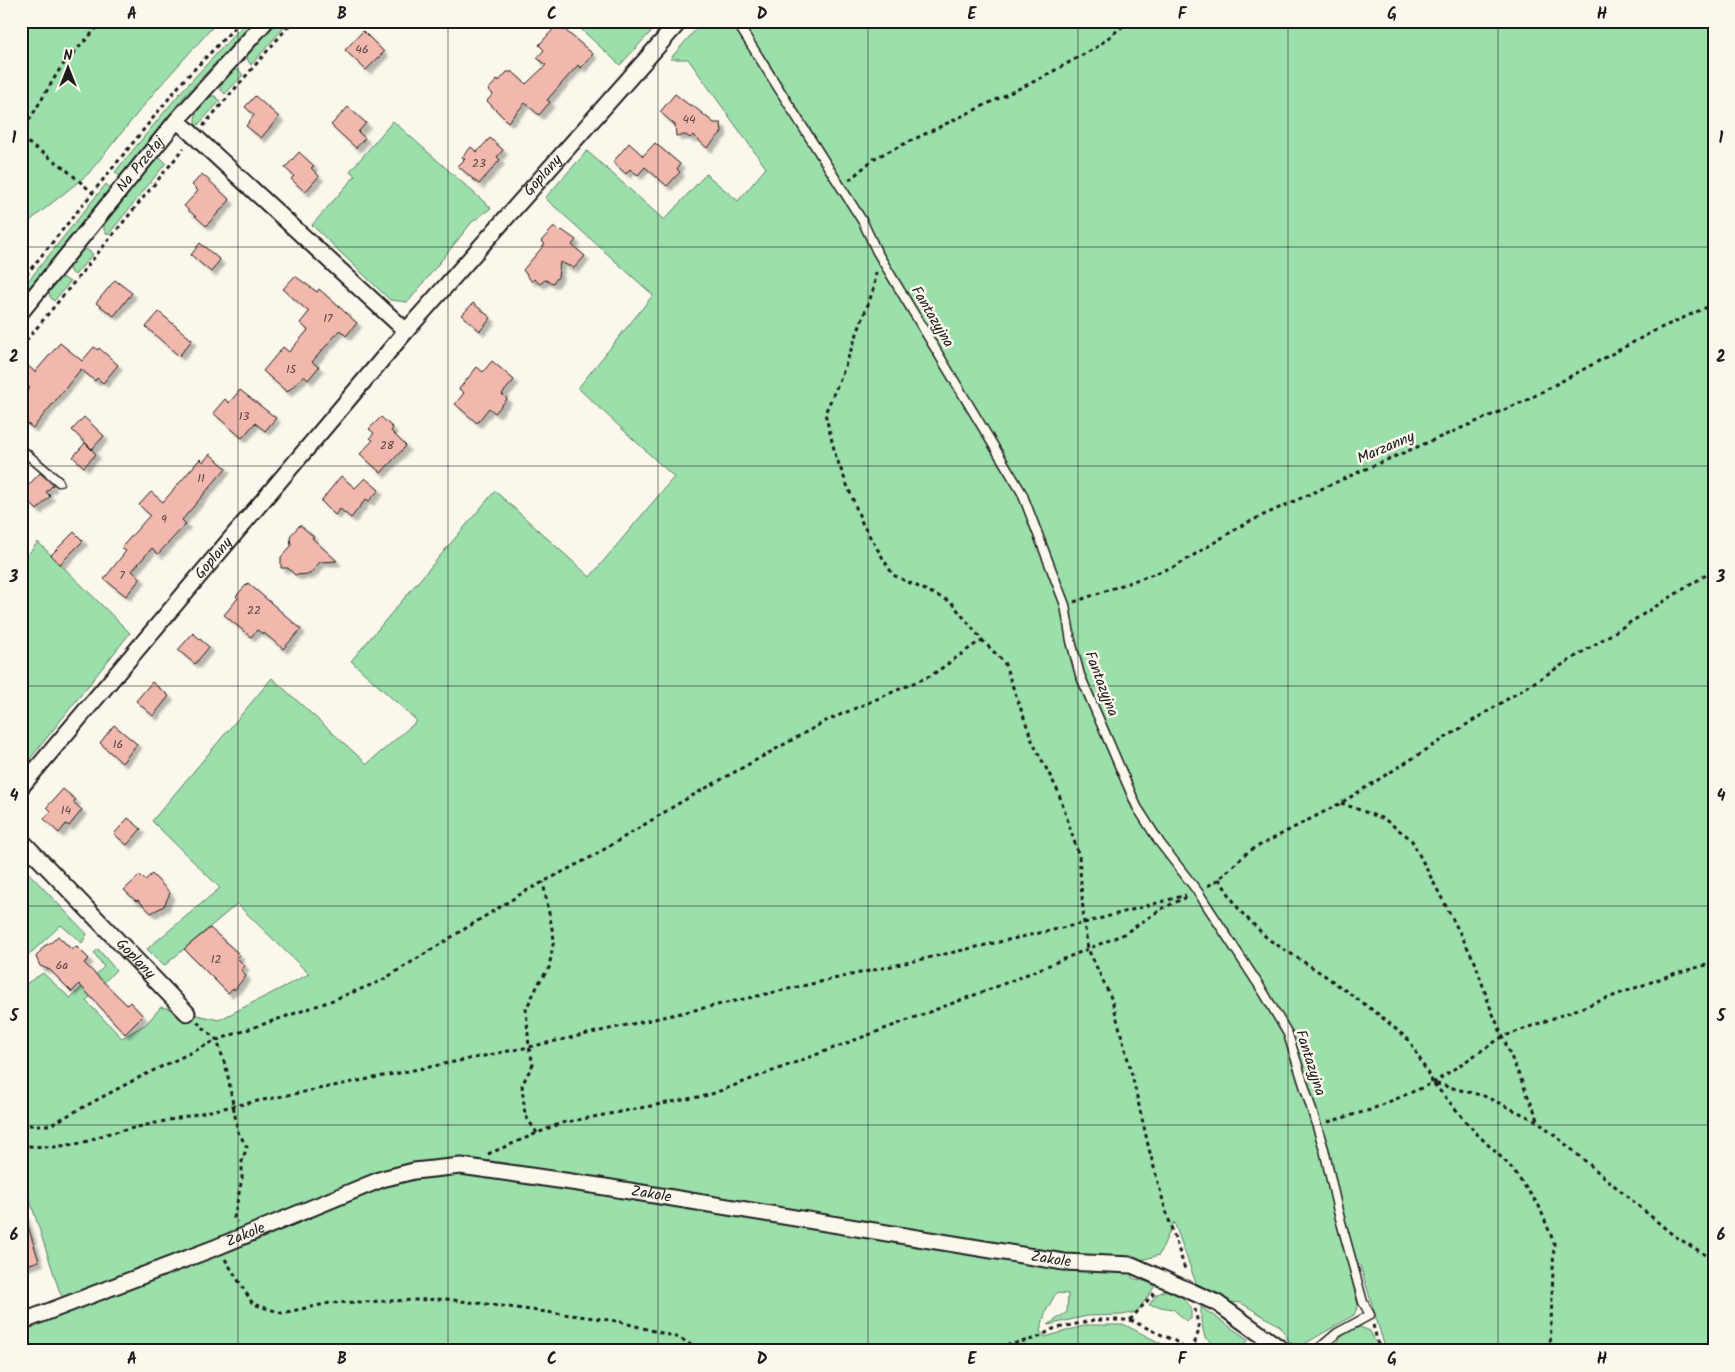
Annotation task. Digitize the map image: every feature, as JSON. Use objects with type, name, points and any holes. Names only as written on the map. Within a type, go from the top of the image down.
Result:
[{"type":"street","name":"Na Przełaj","points":[[21,312],[177,120],[266,21]]},
{"type":"street","name":"Goplany","points":[[21,787],[406,331],[680,21]]},
{"type":"street","points":[[177,120],[406,331]]},
{"type":"street","name":"Goplany","points":[[21,840],[187,1013]]},
{"type":"street","name":"Zakole","points":[[21,1322],[217,1247],[382,1180],[414,1172],[461,1166],[609,1188],[1064,1262],[1132,1265],[1217,1303],[1284,1351]]},
{"type":"lane","name":"Fantazyjna","points":[[736,21],[863,222],[877,252],[1022,493],[1065,605],[1071,642],[1080,675],[1137,806],[1160,842],[1198,892],[1264,993],[1288,1034],[1324,1150],[1338,1211],[1363,1302],[1370,1315]]},
{"type":"lane","points":[[21,450],[59,482]]},
{"type":"lane","points":[[1316,1351],[1337,1333],[1370,1315]]},
{"type":"path","points":[[21,134],[62,66],[103,21]]},
{"type":"path","points":[[21,281],[183,81],[241,21]]},
{"type":"path","points":[[203,126],[293,21]]},
{"type":"path","points":[[840,186],[875,158],[1039,79],[1097,46],[1128,21]]},
{"type":"path","points":[[21,138],[62,166],[93,193]]},
{"type":"path","points":[[21,346],[184,148]]},
{"type":"path","points":[[877,252],[874,288],[841,377],[825,413],[836,457],[863,525],[893,575],[952,602],[983,641],[1004,662],[1032,743],[1058,791],[1079,856],[1088,949],[1112,1000],[1160,1191],[1192,1292],[1199,1330],[1192,1351]]},
{"type":"path","name":"Marzanny","points":[[1065,605],[1176,566],[1246,523],[1361,471],[1527,400],[1654,331],[1714,304]]},
{"type":"path","points":[[486,1155],[561,1123],[709,1094],[1001,985],[1124,934],[1163,908],[1198,892],[1219,879],[1248,851],[1340,803],[1714,570]]},
{"type":"path","points":[[21,1125],[50,1125],[136,1079],[218,1040],[325,1003],[381,981],[524,892],[595,854],[681,802],[826,721],[932,675],[977,643],[983,641]]},
{"type":"path","points":[[1340,803],[1384,819],[1411,838],[1475,962],[1490,1007],[1539,1122]]},
{"type":"path","points":[[1219,879],[1240,911],[1268,939],[1324,975],[1378,1014],[1410,1041],[1433,1082],[1476,1134],[1510,1166],[1539,1206],[1554,1243],[1550,1351]]},
{"type":"path","points":[[537,1133],[525,1115],[522,1084],[533,1064],[529,1047],[526,1009],[549,968],[554,939],[543,882]]},
{"type":"path","points":[[21,1143],[23,1147],[54,1147],[82,1143],[106,1134],[233,1106],[529,1047],[1084,923],[1198,892]]},
{"type":"path","points":[[1316,1126],[1370,1110],[1433,1082],[1502,1037],[1673,974],[1714,963]]},
{"type":"path","points":[[187,1013],[218,1040],[227,1071],[238,1132],[247,1147],[242,1162],[242,1178],[234,1218],[244,1236]]},
{"type":"path","points":[[1433,1082],[1484,1096],[1539,1122],[1673,1235],[1714,1260]]},
{"type":"path","points":[[217,1247],[253,1304],[282,1313],[330,1303],[446,1299],[617,1320],[680,1338],[700,1351]]},
{"type":"path","points":[[1130,1320],[1166,1280]]},
{"type":"path","points":[[1370,1315],[1380,1351]]},
{"type":"path","points":[[983,1351],[1037,1338],[1053,1329],[1095,1320],[1130,1320],[1175,1341],[1187,1351]]},
{"type":"green space","points":[[21,21],[218,21],[158,88],[88,174],[21,228]]},
{"type":"green space","points":[[247,21],[254,21],[183,98],[120,176],[115,172],[180,93]]},
{"type":"green space","points":[[278,21],[286,21],[288,23],[251,65],[247,59],[248,54]]},
{"type":"green space","points":[[572,21],[661,21],[620,65]]},
{"type":"green space","points":[[703,21],[1714,21],[1714,1351],[1386,1351],[1360,1265],[1348,1263],[1358,1306],[1354,1315],[1301,1346],[1290,1343],[1280,1326],[1241,1303],[1228,1302],[1196,1283],[1174,1222],[1159,1255],[1131,1263],[1132,1278],[1155,1286],[1137,1312],[1122,1315],[1087,1316],[1048,1325],[1067,1312],[1068,1294],[1056,1293],[1046,1311],[1040,1331],[1045,1337],[1087,1325],[1125,1325],[1176,1351],[21,1351],[21,1330],[71,1309],[60,1293],[27,1191],[21,1193],[21,987],[43,973],[70,998],[104,967],[94,953],[98,949],[116,970],[86,1001],[122,1038],[146,1024],[161,1007],[219,1020],[309,974],[237,904],[164,966],[147,949],[220,888],[152,821],[272,678],[367,764],[417,721],[351,661],[495,491],[590,577],[674,477],[578,388],[653,295],[545,198],[587,151],[664,220],[706,174],[738,201],[766,168],[688,59],[670,59]]},
{"type":"green space","points":[[233,70],[239,70],[243,75],[225,94],[220,86]]},
{"type":"green space","points":[[215,96],[220,101],[196,127],[195,118],[198,109],[204,101]]},
{"type":"green space","points":[[393,121],[491,208],[472,222],[408,302],[390,300],[312,225],[355,176],[350,171]]},
{"type":"green space","points":[[161,158],[166,163],[108,235],[104,230],[104,225],[156,159]]},
{"type":"green space","points":[[106,184],[110,188],[21,298],[21,290]]},
{"type":"green space","points":[[86,249],[93,254],[75,275],[70,271],[69,267]]},
{"type":"green space","points":[[61,278],[70,282],[54,301],[50,297],[49,292]]},
{"type":"green space","points":[[38,542],[130,633],[22,769],[21,563]]},
{"type":"green space","points":[[21,865],[87,934],[82,943],[61,925],[21,962]]},
{"type":"green space","points":[[1168,1289],[1182,1297],[1191,1307],[1191,1319],[1186,1321],[1173,1309],[1149,1305],[1156,1295]]},
{"type":"green space","points":[[1201,1307],[1249,1340],[1236,1351],[1217,1351],[1219,1347],[1205,1338],[1201,1321]]},
{"type":"green space","points":[[1360,1327],[1370,1331],[1380,1351],[1334,1351],[1333,1347],[1346,1332]]},
{"type":"building","points":[[557,25],[593,54],[581,68],[578,65],[547,100],[550,102],[539,115],[525,103],[508,122],[487,101],[493,94],[488,90],[507,72],[513,72],[526,84],[546,65],[537,58],[544,50],[539,45]]},
{"type":"building","points":[[363,31],[384,52],[366,70],[345,50]]},
{"type":"building","points":[[675,94],[714,123],[721,123],[722,132],[707,148],[693,135],[690,138],[686,135],[676,136],[675,125],[660,112]]},
{"type":"building","points":[[255,96],[279,117],[261,138],[246,126],[254,115],[245,107]]},
{"type":"building","points":[[348,107],[366,123],[358,132],[365,138],[356,148],[331,125]]},
{"type":"building","points":[[490,138],[503,150],[497,157],[500,160],[479,184],[458,166],[465,159],[462,157],[471,147],[477,152]]},
{"type":"building","points":[[629,143],[643,156],[655,143],[680,164],[677,169],[680,172],[667,186],[645,167],[638,175],[630,169],[626,174],[613,162]]},
{"type":"building","points":[[299,152],[314,166],[311,168],[319,176],[305,192],[291,179],[294,176],[285,168]]},
{"type":"building","points":[[202,174],[230,200],[206,226],[184,206],[198,191],[192,185]]},
{"type":"building","points":[[554,227],[576,240],[572,245],[585,256],[574,268],[560,262],[558,277],[553,283],[545,280],[540,284],[534,279],[532,282],[523,270],[545,244],[541,241]]},
{"type":"building","points":[[200,243],[220,260],[211,272],[191,255]]},
{"type":"building","points":[[295,276],[317,292],[319,289],[357,323],[346,336],[340,330],[312,362],[319,367],[308,380],[304,376],[287,392],[263,371],[283,347],[289,352],[308,330],[300,323],[309,312],[283,289]]},
{"type":"building","points":[[115,280],[132,293],[114,316],[96,303]]},
{"type":"building","points":[[473,303],[491,318],[480,331],[462,315]]},
{"type":"building","points":[[159,312],[192,340],[179,356],[146,327]]},
{"type":"building","points":[[60,343],[82,361],[94,347],[98,350],[99,348],[118,365],[103,383],[97,378],[95,381],[81,369],[33,428],[21,419],[21,399],[30,388],[21,381],[21,360],[35,372]]},
{"type":"building","points":[[492,361],[514,380],[502,394],[507,399],[495,413],[489,408],[477,423],[455,404],[464,393],[459,389],[477,367],[483,372]]},
{"type":"building","points":[[240,390],[276,418],[265,431],[255,423],[242,438],[213,413],[225,399],[229,403]]},
{"type":"building","points":[[84,417],[104,436],[92,449],[72,430]]},
{"type":"building","points":[[381,417],[393,428],[391,431],[406,446],[381,473],[360,454],[373,440],[370,438],[374,433],[369,429]]},
{"type":"building","points":[[85,443],[96,454],[84,467],[73,457]]},
{"type":"building","points":[[210,454],[226,468],[182,520],[186,524],[158,554],[152,548],[132,571],[141,578],[126,596],[104,579],[126,551],[121,548],[150,515],[139,505],[151,492],[163,502],[200,459],[203,462]]},
{"type":"building","points":[[40,473],[53,485],[46,492],[50,496],[37,510],[21,493]]},
{"type":"building","points":[[341,476],[355,488],[365,478],[379,490],[369,501],[366,499],[351,518],[340,509],[335,515],[321,501]]},
{"type":"building","points":[[300,525],[337,561],[320,562],[310,574],[295,575],[288,568],[281,568],[281,557],[291,546],[290,536]]},
{"type":"building","points":[[74,532],[83,541],[60,564],[51,555]]},
{"type":"building","points":[[248,583],[301,629],[283,649],[264,633],[257,630],[251,637],[224,615],[238,598],[236,596]]},
{"type":"building","points":[[193,633],[209,647],[195,664],[178,650]]},
{"type":"building","points":[[152,682],[169,696],[153,716],[136,701]]},
{"type":"building","points":[[114,725],[137,744],[122,763],[100,743]]},
{"type":"building","points":[[63,789],[76,800],[73,802],[82,810],[69,826],[66,824],[59,833],[44,819],[51,811],[47,807]]},
{"type":"building","points":[[128,818],[141,829],[127,845],[114,834]]},
{"type":"building","points":[[152,874],[170,893],[164,906],[151,913],[124,890],[140,875],[145,880]]},
{"type":"building","points":[[210,928],[240,955],[237,958],[245,966],[241,970],[246,976],[234,990],[233,988],[228,993],[184,949]]},
{"type":"building","points":[[58,936],[72,950],[76,946],[89,959],[84,963],[127,1005],[130,1002],[143,1016],[125,1034],[79,984],[72,992],[50,970],[40,966],[36,957],[44,946]]},
{"type":"building","points":[[24,1214],[39,1261],[21,1267],[21,1215]]}]
